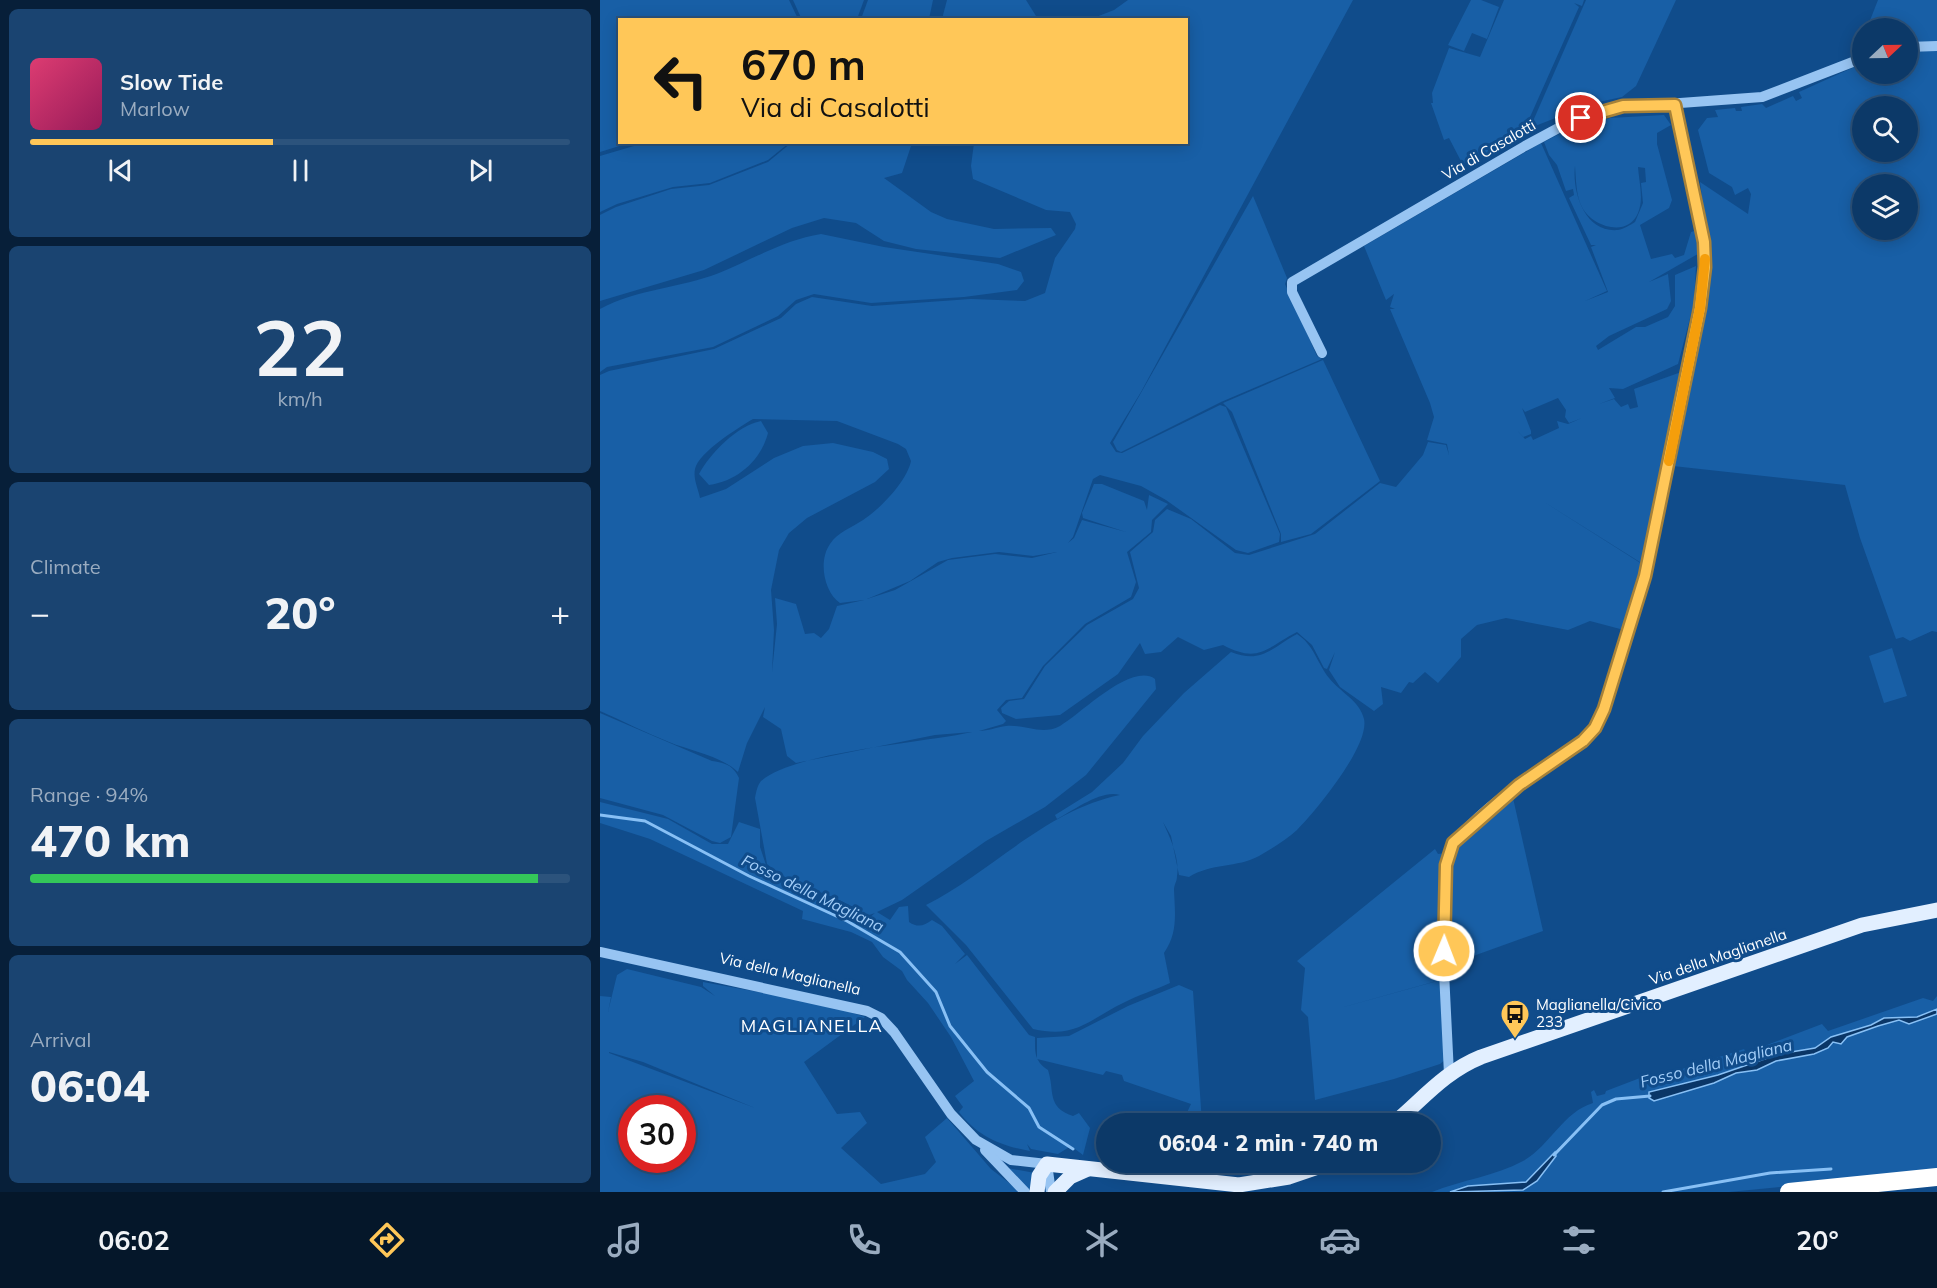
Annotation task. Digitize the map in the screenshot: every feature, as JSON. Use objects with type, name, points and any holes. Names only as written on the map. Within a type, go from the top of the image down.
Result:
[{"type":"highway","points":[[1789,1192],[1937,1177]]},
{"type":"main road","name":"Via della Maglianella","points":[[1405,1113],[1449,1074],[1480,1057],[1863,925],[1937,910]]},
{"type":"main road","name":"Via della Maglianella","points":[[1047,1164],[1096,1169]]},
{"type":"main road","points":[[1037,1192],[1039,1176],[1047,1164]]},
{"type":"main road","points":[[1053,1192],[1070,1176],[1091,1168]]},
{"type":"main road","name":"Via della Maglianella","points":[[1135,1173],[1239,1185],[1301,1173]]},
{"type":"street","points":[[1918,47],[1937,46]]},
{"type":"street","name":"Via di Casalotti","points":[[1322,353],[1292,292],[1290,285],[1296,279],[1564,125],[1612,108],[1675,105],[1771,94],[1852,62]]},
{"type":"street","points":[[1449,1074],[1444,972],[1448,852],[1461,833],[1494,805],[1583,741],[1595,728],[1613,685],[1645,576],[1700,308],[1705,267],[1700,222],[1675,105]]},
{"type":"street","name":"Via della Maglianella","points":[[600,952],[832,1001],[878,1016],[900,1038],[951,1114],[979,1143],[1011,1160],[1047,1164]]},
{"type":"street","points":[[979,1143],[996,1164],[1025,1192]]},
{"type":"street","points":[[1047,1164],[1053,1192]]},
{"type":"shaded area","points":[[600,0],[789,0],[798,18],[618,18],[618,144],[626,144],[600,152]]},
{"type":"shaded area","points":[[793,0],[864,0],[857,18],[801,18]]},
{"type":"shaded area","points":[[868,0],[933,0],[929,18],[861,18]]},
{"type":"shaded area","points":[[947,0],[1026,0],[1036,16],[1035,18],[942,18]]},
{"type":"shaded area","points":[[1128,0],[1353,0],[1141,392],[1110,443],[1116,452],[1122,453],[1220,405],[1226,407],[1280,534],[1279,542],[1248,553],[1236,550],[1166,500],[1141,486],[1100,475],[1093,479],[1073,537],[1068,543],[1074,538],[1082,520],[1126,532],[1083,518],[1082,513],[1094,484],[1102,484],[1144,501],[1147,510],[1149,495],[1168,504],[1152,520],[1151,532],[1127,552],[1136,582],[1131,597],[1085,624],[1043,666],[1022,698],[1006,700],[997,710],[1006,721],[1003,724],[979,731],[1006,726],[1040,730],[1053,729],[1106,692],[1133,677],[1145,676],[1155,679],[1156,689],[1086,775],[1045,807],[986,841],[902,900],[877,912],[890,920],[899,907],[908,906],[909,922],[921,925],[932,920],[942,926],[965,954],[955,964],[967,955],[1029,1035],[1035,1037],[1036,1056],[1048,1070],[1055,1103],[1064,1112],[1073,1116],[1079,1113],[1090,1128],[1083,1155],[1071,1146],[1058,1154],[1031,1149],[1027,1144],[1030,1151],[1009,1146],[990,1139],[966,1120],[959,1112],[963,1107],[955,1096],[974,1081],[951,1037],[928,1003],[902,971],[883,957],[872,942],[851,932],[802,919],[803,911],[650,839],[600,823],[600,802],[668,819],[712,844],[728,844],[739,822],[760,829],[760,847],[767,868],[792,889],[806,897],[842,905],[869,918],[875,913],[866,916],[842,901],[791,880],[767,864],[755,798],[761,781],[778,771],[812,760],[796,763],[787,756],[781,729],[763,717],[765,707],[747,743],[738,772],[714,758],[660,738],[600,711],[600,375],[609,371],[714,349],[781,318],[796,304],[812,297],[872,306],[971,299],[1025,301],[1045,293],[1055,258],[1076,224],[1070,212],[1046,210],[973,179],[971,166],[974,144],[1188,144],[1188,18],[1094,18],[1114,10]],"holes":[[[753,419],[837,421],[898,444],[906,449],[911,461],[899,486],[885,502],[870,515],[837,536],[826,551],[825,576],[834,598],[840,603],[864,600],[837,606],[829,629],[821,638],[814,633],[805,634],[796,604],[775,598],[777,624],[772,672],[774,630],[771,590],[779,550],[789,533],[807,518],[875,482],[889,469],[887,459],[873,452],[833,443],[803,446],[774,458],[726,489],[700,498],[695,469],[704,455],[720,441]],[[999,552],[1033,556],[1057,552],[1032,558],[995,554],[948,560],[895,590],[867,599],[910,581],[938,562],[952,558]],[[972,732],[951,736],[871,748],[935,735]]]},
{"type":"shaded area","points":[[1471,0],[1481,0],[1499,7],[1487,39],[1472,33],[1464,51],[1448,45]]},
{"type":"shaded area","points":[[1504,0],[1584,0],[1582,6],[1574,3],[1579,7],[1520,135],[1468,164],[1462,163],[1449,138],[1444,140],[1431,103],[1433,103],[1432,93],[1449,48],[1480,57]]},
{"type":"shaded area","points":[[1586,0],[1676,0],[1636,86],[1622,97],[1594,103],[1530,128]]},
{"type":"shaded area","points":[[1878,0],[1937,0],[1937,44],[1918,46],[1918,18],[1871,18]]},
{"type":"shaded area","points":[[1937,50],[1937,632],[1932,631],[1910,641],[1903,637],[1896,639],[1860,538],[1845,485],[1673,466],[1709,287],[1710,259],[1700,182],[1748,214],[1751,194],[1748,188],[1735,195],[1732,187],[1709,173],[1698,130],[1707,118],[1718,117],[1715,110],[1735,108],[1736,111],[1742,111],[1741,107],[1762,104],[1766,108],[1793,96],[1796,101],[1802,98],[1799,92],[1852,68],[1852,84],[1918,84],[1918,51]]},
{"type":"shaded area","points":[[1664,115],[1671,125],[1657,133],[1657,144],[1672,200],[1669,208],[1640,225],[1651,259],[1672,254],[1675,258],[1684,255],[1691,232],[1701,229],[1703,251],[1649,282],[1668,274],[1671,301],[1667,309],[1609,336],[1596,346],[1598,350],[1636,327],[1645,327],[1668,317],[1675,306],[1675,275],[1696,266],[1694,303],[1678,364],[1623,389],[1609,388],[1615,398],[1599,404],[1614,399],[1621,407],[1628,404],[1630,409],[1638,407],[1634,389],[1684,371],[1643,564],[1541,500],[1642,564],[1624,630],[1590,621],[1568,630],[1506,618],[1477,625],[1461,639],[1461,657],[1438,683],[1425,672],[1413,683],[1409,682],[1401,693],[1381,687],[1383,704],[1374,711],[1340,687],[1329,670],[1335,652],[1327,669],[1324,668],[1312,645],[1297,632],[1262,652],[1254,653],[1235,651],[1223,645],[1204,650],[1178,637],[1161,652],[1145,654],[1140,643],[1118,674],[1060,715],[1016,719],[1002,713],[1001,708],[1009,701],[1024,699],[1045,666],[1087,625],[1133,599],[1139,588],[1130,552],[1153,532],[1155,520],[1167,509],[1191,519],[1235,553],[1249,555],[1315,534],[1380,483],[1396,487],[1423,455],[1428,442],[1446,445],[1449,455],[1447,444],[1427,440],[1434,417],[1430,403],[1390,309],[1395,309],[1390,307],[1394,294],[1386,300],[1364,246],[1541,143],[1607,291],[1585,301],[1608,292],[1591,247],[1596,245],[1591,245],[1569,198],[1574,195],[1573,189],[1566,191],[1557,165],[1549,155],[1544,142],[1578,124],[1580,128],[1610,118]],"holes":[[[1638,167],[1645,168],[1646,182],[1641,183],[1643,203],[1635,222],[1618,230],[1606,229],[1589,218],[1582,207],[1594,220],[1610,227],[1619,227],[1633,221],[1641,202]],[[1558,398],[1566,410],[1565,417],[1569,423],[1582,418],[1568,424],[1557,421],[1559,428],[1533,440],[1531,436],[1525,439],[1523,437],[1531,434],[1522,408],[1525,412]]]},
{"type":"shaded area","points":[[641,144],[788,144],[768,160],[710,183],[673,187],[617,204],[600,212],[600,156]]},
{"type":"shaded area","points":[[790,144],[912,144],[902,173],[884,178],[931,212],[947,219],[994,229],[1051,228],[1056,235],[1000,258],[916,249],[884,241],[856,223],[824,218],[792,228],[704,270],[600,301],[600,215],[616,207],[671,189],[709,185],[768,162]]},
{"type":"shaded area","points":[[1253,196],[1287,278],[1285,284],[1317,356],[1322,359],[1221,402],[1121,452],[1117,450],[1113,442]]},
{"type":"shaded area","points":[[821,234],[884,247],[998,264],[1021,272],[1024,281],[1017,290],[964,297],[871,303],[814,294],[796,300],[778,316],[713,347],[607,367],[600,372],[600,309],[629,297],[719,273],[781,245]]},
{"type":"shaded area","points":[[1323,360],[1380,481],[1311,534],[1281,542],[1281,534],[1232,412],[1223,403]]},
{"type":"shaded area","points":[[761,421],[768,433],[765,443],[754,460],[739,474],[720,483],[709,485],[699,474],[710,457],[734,434]]},
{"type":"shaded area","points":[[1297,634],[1303,638],[1333,683],[1354,702],[1362,713],[1364,730],[1359,745],[1340,777],[1316,808],[1297,830],[1278,844],[1251,860],[1206,870],[1189,877],[1179,875],[1177,867],[1174,886],[1174,931],[1164,953],[1170,983],[1129,1000],[1081,1026],[1060,1032],[1033,1029],[966,945],[926,905],[1043,828],[1093,803],[1120,795],[1105,795],[1088,801],[1057,819],[1055,815],[1092,792],[1123,763],[1143,736],[1184,693],[1231,652],[1258,656]]},
{"type":"shaded area","points":[[1892,648],[1907,696],[1884,703],[1869,656]]},
{"type":"shaded area","points":[[600,713],[731,767],[739,778],[731,837],[720,843],[712,841],[663,815],[600,798]]},
{"type":"shaded area","points":[[1513,798],[1543,931],[1451,964],[1450,898],[1453,863],[1457,849],[1462,839]]},
{"type":"shaded area","points":[[1435,849],[1438,854],[1445,853],[1439,963],[1436,969],[1440,980],[1333,1010],[1441,980],[1447,1058],[1440,1064],[1394,1079],[1315,1100],[1308,1017],[1301,1010],[1305,968],[1297,961]]},
{"type":"shaded area","points":[[627,969],[701,987],[715,996],[703,986],[703,982],[826,1004],[865,1017],[804,1062],[837,1114],[860,1112],[867,1123],[841,1148],[881,1184],[925,1174],[936,1162],[925,1137],[947,1118],[991,1169],[1021,1192],[600,1192],[600,996],[611,997],[608,1012],[617,975]],"holes":[[[609,1052],[643,1062],[755,1108]]]},
{"type":"shaded area","points":[[1179,985],[1193,991],[1201,1113],[1187,1113],[1191,1104],[1124,1081],[1122,1075],[1106,1071],[1103,1075],[1037,1059],[1037,1038],[1069,1036],[1128,1006]]},
{"type":"shaded area","points":[[1937,996],[1937,1172],[1729,1192],[1432,1192],[1523,1161],[1541,1147],[1573,1114],[1593,1103],[1591,1092],[1594,1090],[1597,1096],[1605,1094],[1606,1091],[1640,1078],[1642,1082],[1744,1049],[1746,1053],[1822,1024],[1828,1031],[1923,998],[1933,1001]]},
{"type":"shaded area","points":[[1937,1009],[1937,1014],[1909,1024],[1899,1020],[1847,1037],[1841,1044],[1833,1042],[1828,1048],[1814,1054],[1776,1061],[1757,1070],[1736,1073],[1714,1083],[1654,1101],[1649,1098],[1649,1092],[1718,1075],[1779,1054],[1815,1048],[1831,1037],[1871,1025],[1884,1018],[1917,1017]]},
{"type":"shaded area","points":[[1555,1152],[1556,1156],[1537,1181],[1523,1190],[1450,1192],[1468,1186],[1526,1182]]},
{"type":"shaded area","points":[[1007,1168],[1035,1173],[1030,1192]]},
{"type":"waterway","name":"Fosso della Magliana","points":[[600,815],[645,821],[749,876],[847,921],[900,952],[936,992],[950,1026],[987,1072],[1029,1108],[1039,1127],[1073,1149]]},
{"type":"waterway","name":"Fosso della Magliana","points":[[1554,1155],[1602,1105],[1616,1099],[1650,1096]]},
{"type":"waterway","points":[[1663,1192],[1770,1173],[1831,1169]]},
{"type":"slow traffic","points":[[1669,461],[1700,308],[1705,259]]},
{"type":"place","name":"Maglianella/Civico 233","points":[[1515,1040]]},
{"type":"district","name":"MAGLIANELLA","points":[[812,1026]]},
{"type":"route","points":[[1444,951],[1446,865],[1447,855],[1453,843],[1461,833],[1519,785],[1590,735],[1604,709],[1645,576],[1700,308],[1705,267],[1704,242],[1675,105],[1623,106],[1581,118]]}]
